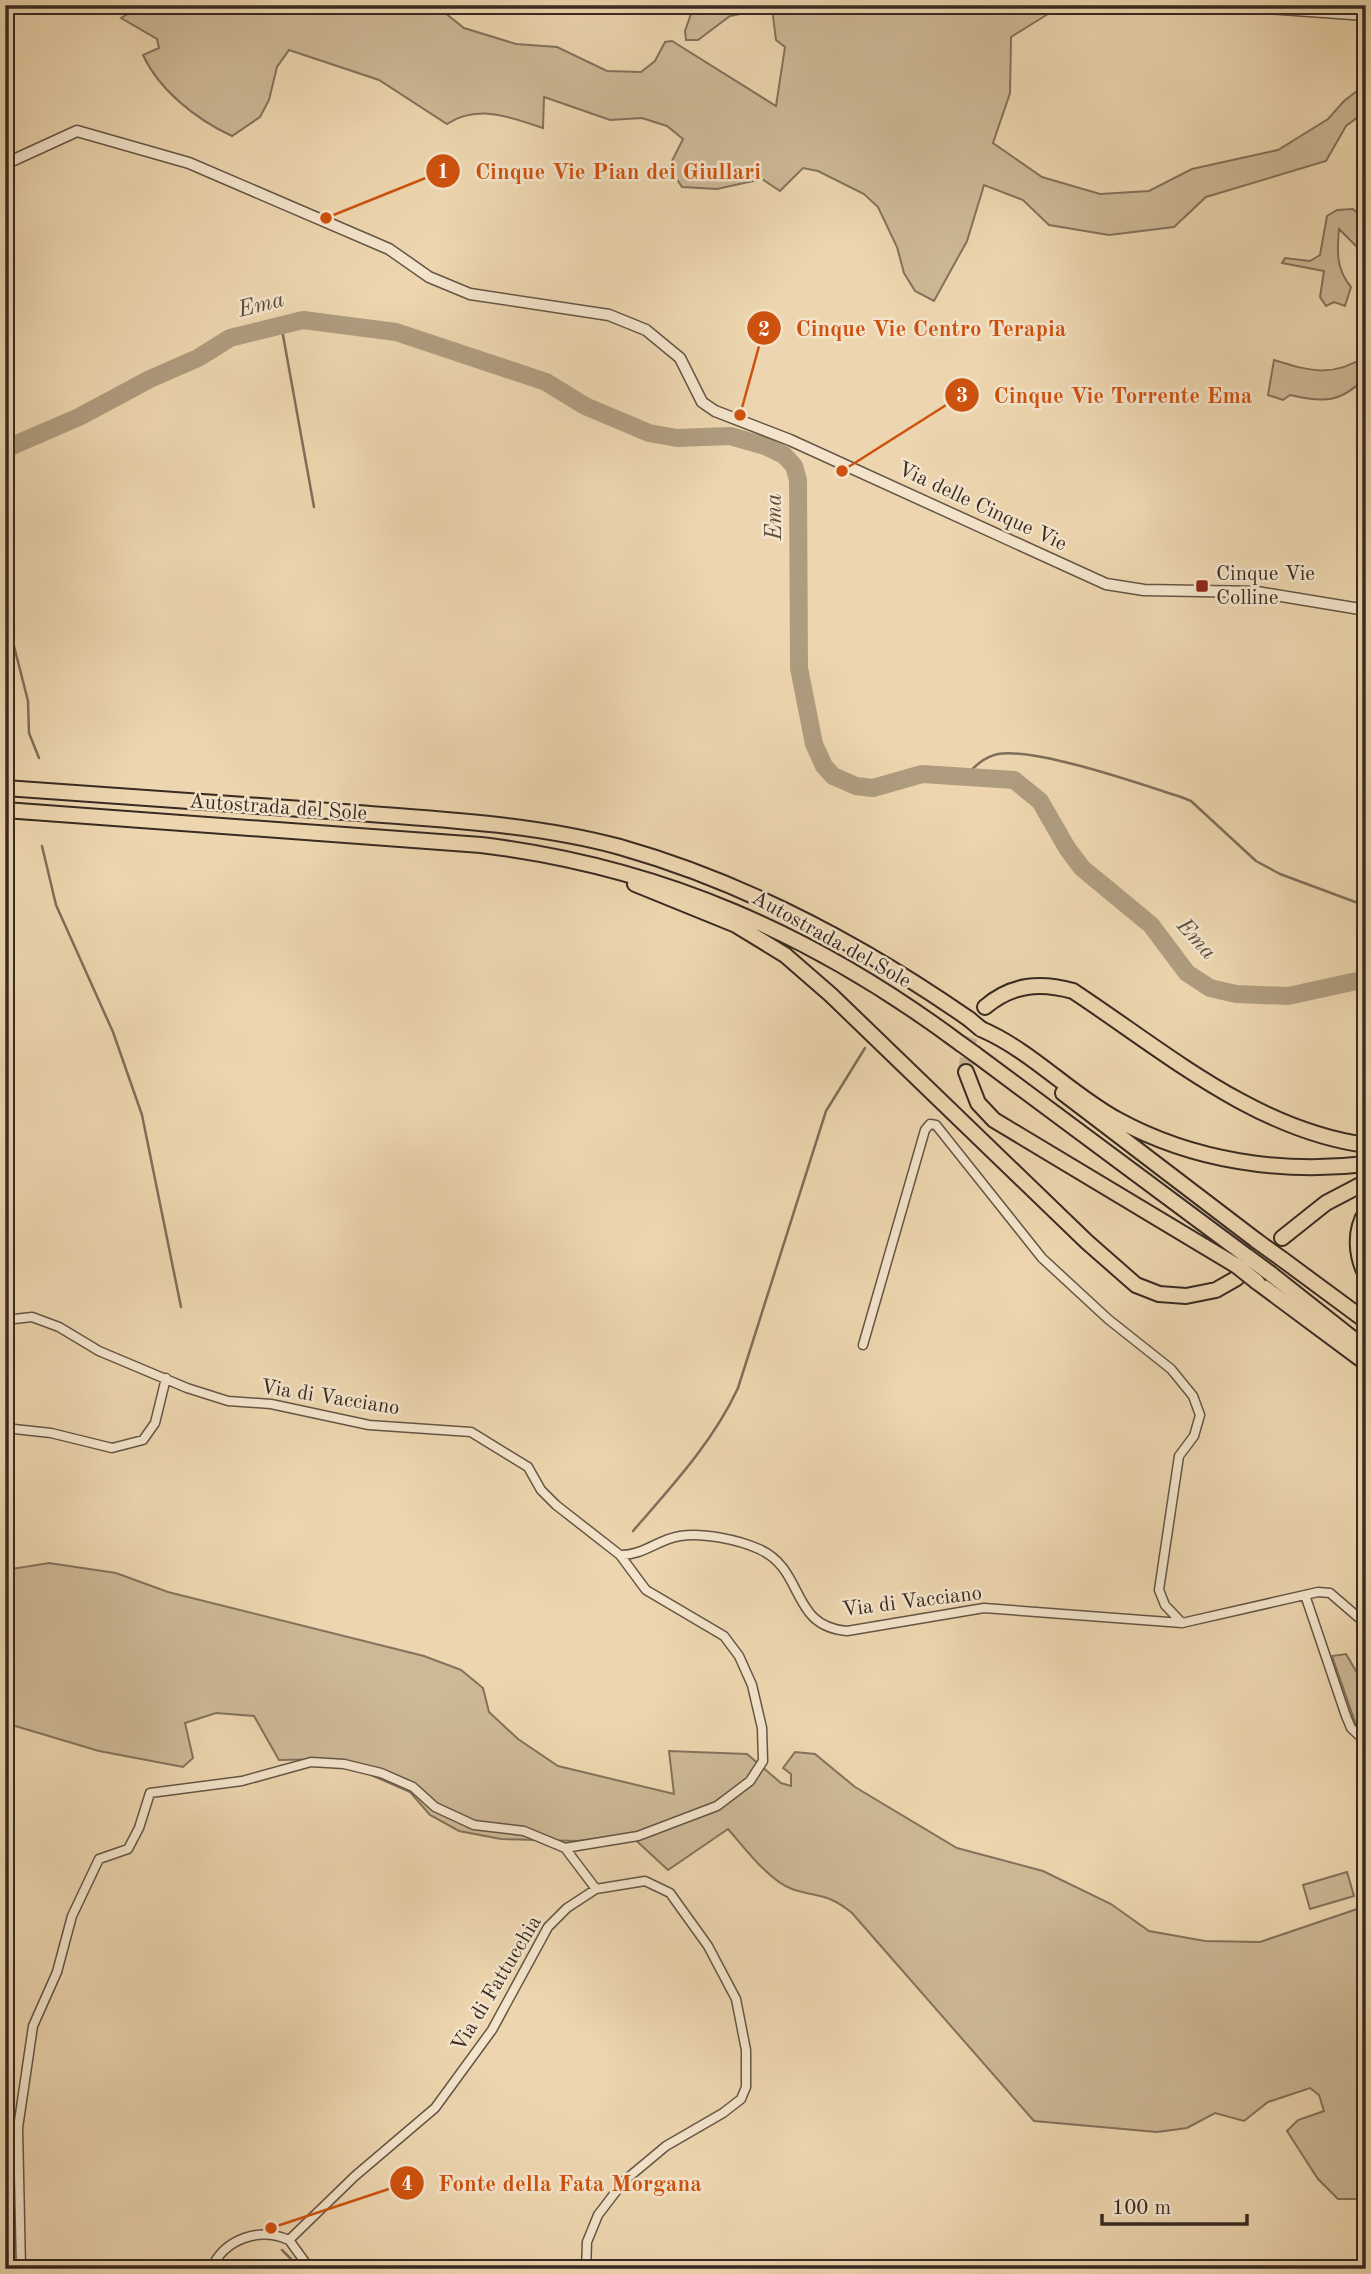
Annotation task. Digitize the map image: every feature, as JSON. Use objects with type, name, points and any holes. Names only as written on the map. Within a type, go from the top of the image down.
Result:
[{"type":"highway","name":"Autostrada del Sole","points":[[5,788],[482,823],[617,847],[719,880],[796,915],[910,979],[975,1024],[1257,1241],[1366,1321]]},
{"type":"highway","name":"Autostrada del Sole","points":[[5,810],[481,845],[571,859],[625,871],[753,918],[847,968],[921,1014],[975,1054],[1240,1267],[1271,1274],[1366,1349]]},
{"type":"highway","points":[[571,859],[703,910],[752,934],[785,955],[831,995],[1087,1242],[1136,1285],[1159,1294],[1186,1296],[1216,1290],[1240,1267]]},
{"type":"highway","points":[[985,1007],[1010,990],[1028,986],[1049,984],[1073,991],[1247,1105],[1295,1127],[1341,1141],[1366,1145]]},
{"type":"highway","points":[[975,1024],[1004,1039],[1118,1120],[1170,1143],[1262,1165],[1304,1167],[1366,1164]]},
{"type":"highway","points":[[966,1072],[978,1103],[1008,1130],[1240,1267],[1366,1363]]},
{"type":"highway","points":[[1282,1238],[1326,1203],[1366,1182]]},
{"type":"highway","points":[[1366,1212],[1358,1236],[1358,1260],[1366,1275]]},
{"type":"street","points":[[1207,5],[1366,16]]},
{"type":"street","name":"Via delle Cinque Vie","points":[[5,164],[77,131],[189,163],[389,249],[429,277],[470,294],[609,315],[646,330],[680,358],[702,402],[715,411],[790,440],[1105,584],[1144,590],[1257,592],[1366,610]]},
{"type":"street","points":[[863,1345],[925,1130],[930,1124],[936,1125],[1042,1258],[1108,1319],[1171,1369],[1193,1396],[1200,1415],[1194,1436],[1179,1457],[1159,1590],[1165,1605],[1182,1623]]},
{"type":"street","name":"Via di Vacciano","points":[[5,1320],[32,1317],[60,1328],[99,1351],[228,1401],[271,1404],[369,1425],[471,1432],[528,1467],[541,1490],[606,1548],[620,1555],[631,1555],[680,1536],[711,1537],[758,1548],[782,1564],[804,1609],[830,1629],[847,1631],[984,1608],[1182,1623],[1305,1595],[1331,1593],[1366,1624]]},
{"type":"street","points":[[5,1428],[51,1433],[112,1448],[144,1440],[155,1423],[166,1378]]},
{"type":"street","name":"Via di Vacciano","points":[[565,1848],[638,1836],[717,1806],[750,1781],[763,1761],[762,1728],[751,1685],[739,1656],[724,1636],[646,1590],[620,1555]]},
{"type":"street","points":[[1305,1595],[1346,1716],[1351,1728],[1366,1742]]},
{"type":"street","points":[[22,2269],[18,2128],[33,2026],[57,1972],[72,1916],[99,1859],[128,1849],[139,1828],[150,1793],[242,1781],[311,1762],[344,1764],[381,1773],[413,1787],[435,1807],[474,1825],[524,1831],[565,1848],[596,1889]]},
{"type":"street","name":"Via di Fattucchia","points":[[289,2240],[355,2176],[435,2108],[492,2031],[548,1927],[567,1908],[596,1889],[645,1881],[670,1893],[708,1946],[736,1999],[746,2050],[746,2087],[741,2099],[723,2113],[666,2146],[624,2181],[598,2215],[587,2242],[586,2269]]},
{"type":"street","points":[[211,2269],[223,2250],[251,2236],[266,2233],[289,2240],[310,2269]]},
{"type":"shaded area","points":[[143,5],[435,5],[464,28],[516,44],[557,47],[607,71],[641,72],[655,61],[665,42],[672,41],[776,106],[785,47],[776,40],[772,8],[730,16],[698,40],[686,40],[685,31],[694,5],[1048,5],[1048,14],[1011,37],[1010,93],[993,143],[1042,177],[1100,194],[1149,191],[1192,169],[1278,150],[1328,119],[1344,101],[1366,84],[1366,111],[1346,126],[1326,161],[1206,197],[1174,227],[1109,235],[1049,225],[1023,200],[984,185],[967,241],[934,301],[915,291],[904,273],[897,247],[878,207],[864,194],[818,171],[803,168],[780,191],[762,179],[717,189],[682,187],[669,167],[683,139],[667,126],[642,118],[610,120],[544,97],[543,128],[494,114],[470,115],[447,124],[379,80],[289,50],[277,67],[269,100],[260,117],[232,136],[206,122],[180,103],[150,68],[143,55],[159,48],[157,39],[121,18]]},
{"type":"shaded area","points":[[1353,209],[1366,221],[1366,256],[1339,229],[1339,260],[1351,287],[1345,306],[1334,302],[1326,306],[1320,297],[1324,271],[1282,263],[1285,258],[1310,261],[1320,255],[1327,216],[1337,210]]},
{"type":"shaded area","points":[[1366,356],[1366,377],[1340,396],[1322,400],[1290,395],[1283,400],[1268,395],[1274,360],[1298,367],[1332,370]]},
{"type":"shaded area","points":[[49,1563],[116,1573],[168,1592],[424,1656],[461,1670],[483,1688],[489,1712],[518,1739],[558,1766],[674,1794],[669,1751],[747,1754],[781,1783],[791,1786],[791,1774],[783,1768],[795,1752],[815,1754],[855,1787],[957,1848],[1043,1871],[1111,1904],[1149,1931],[1205,1941],[1260,1942],[1366,1906],[1366,2211],[1357,2199],[1338,2199],[1318,2179],[1287,2131],[1298,2120],[1324,2111],[1319,2095],[1310,2088],[1268,2102],[1244,2121],[1215,2113],[1187,2128],[1157,2132],[1034,2121],[852,1913],[830,1899],[783,1885],[757,1863],[728,1829],[668,1870],[629,1834],[578,1841],[501,1839],[459,1831],[430,1815],[410,1792],[334,1759],[279,1760],[254,1716],[216,1713],[185,1723],[193,1758],[183,1767],[99,1751],[5,1723],[5,1570]]},
{"type":"shaded area","points":[[1346,1654],[1366,1688],[1366,1734],[1356,1725],[1332,1656]]},
{"type":"shaded area","points":[[1347,1872],[1354,1896],[1310,1909],[1303,1885]]},
{"type":"waterway","name":"Ema","points":[[5,449],[79,417],[150,379],[198,358],[230,338],[303,320],[396,332],[546,382],[585,406],[649,433],[677,438],[730,436],[765,446],[784,455],[794,466],[798,480],[799,668],[814,744],[824,766],[833,776],[856,786],[873,788],[922,774],[1014,780],[1040,801],[1082,868],[1151,925],[1187,973],[1210,988],[1236,994],[1288,996],[1366,979]]},
{"type":"waterway","points":[[281,324],[314,507]]},
{"type":"waterway","points":[[5,611],[28,701],[29,733],[39,758]]},
{"type":"waterway","points":[[963,779],[988,758],[998,754],[1016,754],[1038,756],[1089,768],[1141,784],[1191,801],[1256,861],[1280,874],[1366,906]]},
{"type":"waterway","points":[[42,846],[56,905],[113,1032],[142,1115],[181,1307]]},
{"type":"waterway","points":[[633,1531],[704,1445],[738,1388],[826,1111],[865,1048]]},
{"type":"waterway","points":[[282,2250],[301,2269]]},
{"type":"tunnel","points":[[966,1072],[970,1038],[985,1007]]},
{"type":"place","name":"Cinque Vie Pian dei Giullari","points":[[326,218]]},
{"type":"place","name":"Cinque Vie Centro Terapia","points":[[740,415]]},
{"type":"place","name":"Cinque Vie Torrente Ema","points":[[842,471]]},
{"type":"place","name":"Cinque Vie Colline","points":[[1202,586]]},
{"type":"place","name":"Fonte della Fata Morgana","points":[[271,2228]]}]
